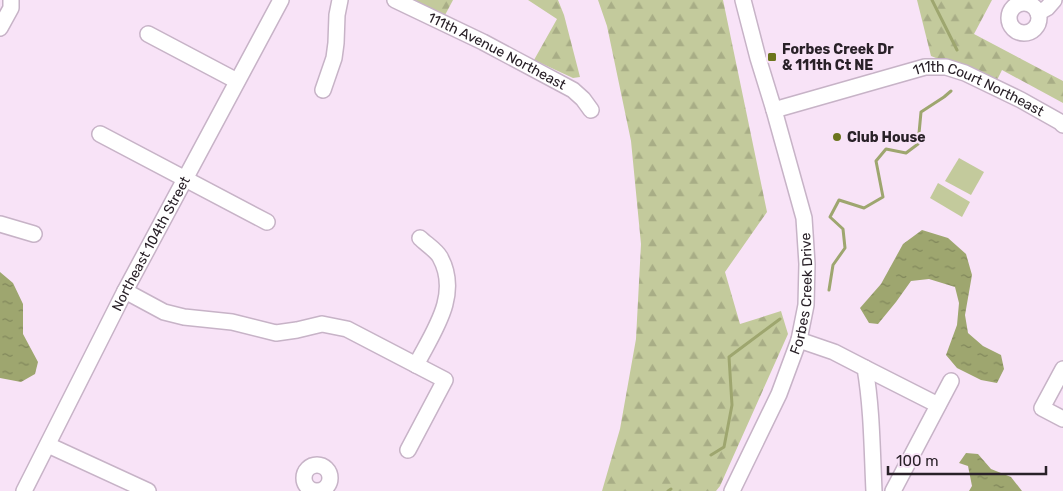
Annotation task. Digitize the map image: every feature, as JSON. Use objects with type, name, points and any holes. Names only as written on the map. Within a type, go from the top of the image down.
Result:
[{"type":"street","points":[[0,28],[11,8],[11,0]]},
{"type":"street","name":"Northeast 104th Street","points":[[24,491],[124,291],[282,0]]},
{"type":"street","points":[[323,90],[334,58],[336,15],[340,0]]},
{"type":"street","name":"111th Avenue Northeast","points":[[395,0],[483,42],[573,90],[584,99],[590,110]]},
{"type":"street","name":"Forbes Creek Drive","points":[[732,491],[779,394],[799,340],[806,305],[808,264],[804,218],[743,0]]},
{"type":"street","points":[[1038,13],[1047,8],[1054,0]]},
{"type":"street","points":[[148,34],[237,81]]},
{"type":"street","name":"111th Court Northeast","points":[[774,110],[925,67],[946,67],[965,73],[1021,100],[1063,125]]},
{"type":"street","points":[[100,134],[267,222]]},
{"type":"street","points":[[0,224],[34,234]]},
{"type":"street","points":[[416,365],[442,315],[448,295],[447,274],[439,255],[420,238]]},
{"type":"street","points":[[124,291],[164,312],[184,317],[232,322],[276,333],[322,324],[347,330],[445,380],[408,450]]},
{"type":"street","points":[[799,340],[834,352],[938,405]]},
{"type":"street","points":[[864,368],[868,386],[874,491]]},
{"type":"street","points":[[1063,369],[1042,408],[1063,419]]},
{"type":"street","points":[[893,491],[951,381]]},
{"type":"street","points":[[48,445],[148,491]]},
{"type":"green space","points":[[415,0],[453,0],[444,17]]},
{"type":"green space","points":[[528,0],[558,0],[564,15],[580,77],[573,78],[534,60],[557,19]]},
{"type":"green space","points":[[598,0],[723,0],[767,212],[725,272],[740,324],[781,311],[788,334],[720,486],[716,491],[602,491],[620,429],[636,339],[641,244],[631,141],[607,26]]},
{"type":"green space","points":[[917,0],[992,0],[974,34],[1063,81],[1063,103],[1002,70],[996,82],[931,56]]},
{"type":"green space","points":[[959,158],[984,172],[971,195],[945,181]]},
{"type":"green space","points":[[938,183],[970,202],[962,217],[930,198]]},
{"type":"water","points":[[922,230],[948,238],[966,254],[972,275],[965,315],[968,333],[983,346],[1001,355],[1004,369],[997,383],[981,380],[957,368],[946,355],[957,325],[959,303],[955,287],[929,279],[911,281],[878,324],[869,323],[860,308],[881,284],[903,244]]},
{"type":"water","points":[[0,272],[13,283],[23,304],[23,334],[38,362],[35,374],[21,382],[0,378]]},
{"type":"water","points":[[966,453],[978,454],[991,469],[1011,477],[1022,491],[969,491],[972,486],[968,466],[959,463]]},
{"type":"waterway","points":[[932,0],[957,50]]},
{"type":"waterway","points":[[829,290],[833,265],[845,248],[843,229],[830,217],[839,200],[864,208],[883,197],[876,161],[886,149],[906,153],[918,144],[921,112],[951,91]]},
{"type":"waterway","points":[[711,455],[724,447],[732,405],[729,357],[780,319]]},
{"type":"place","name":"Forbes Creek Dr & 111th Ct NE","points":[[772,57]]},
{"type":"place","name":"Club House","points":[[837,137]]}]
